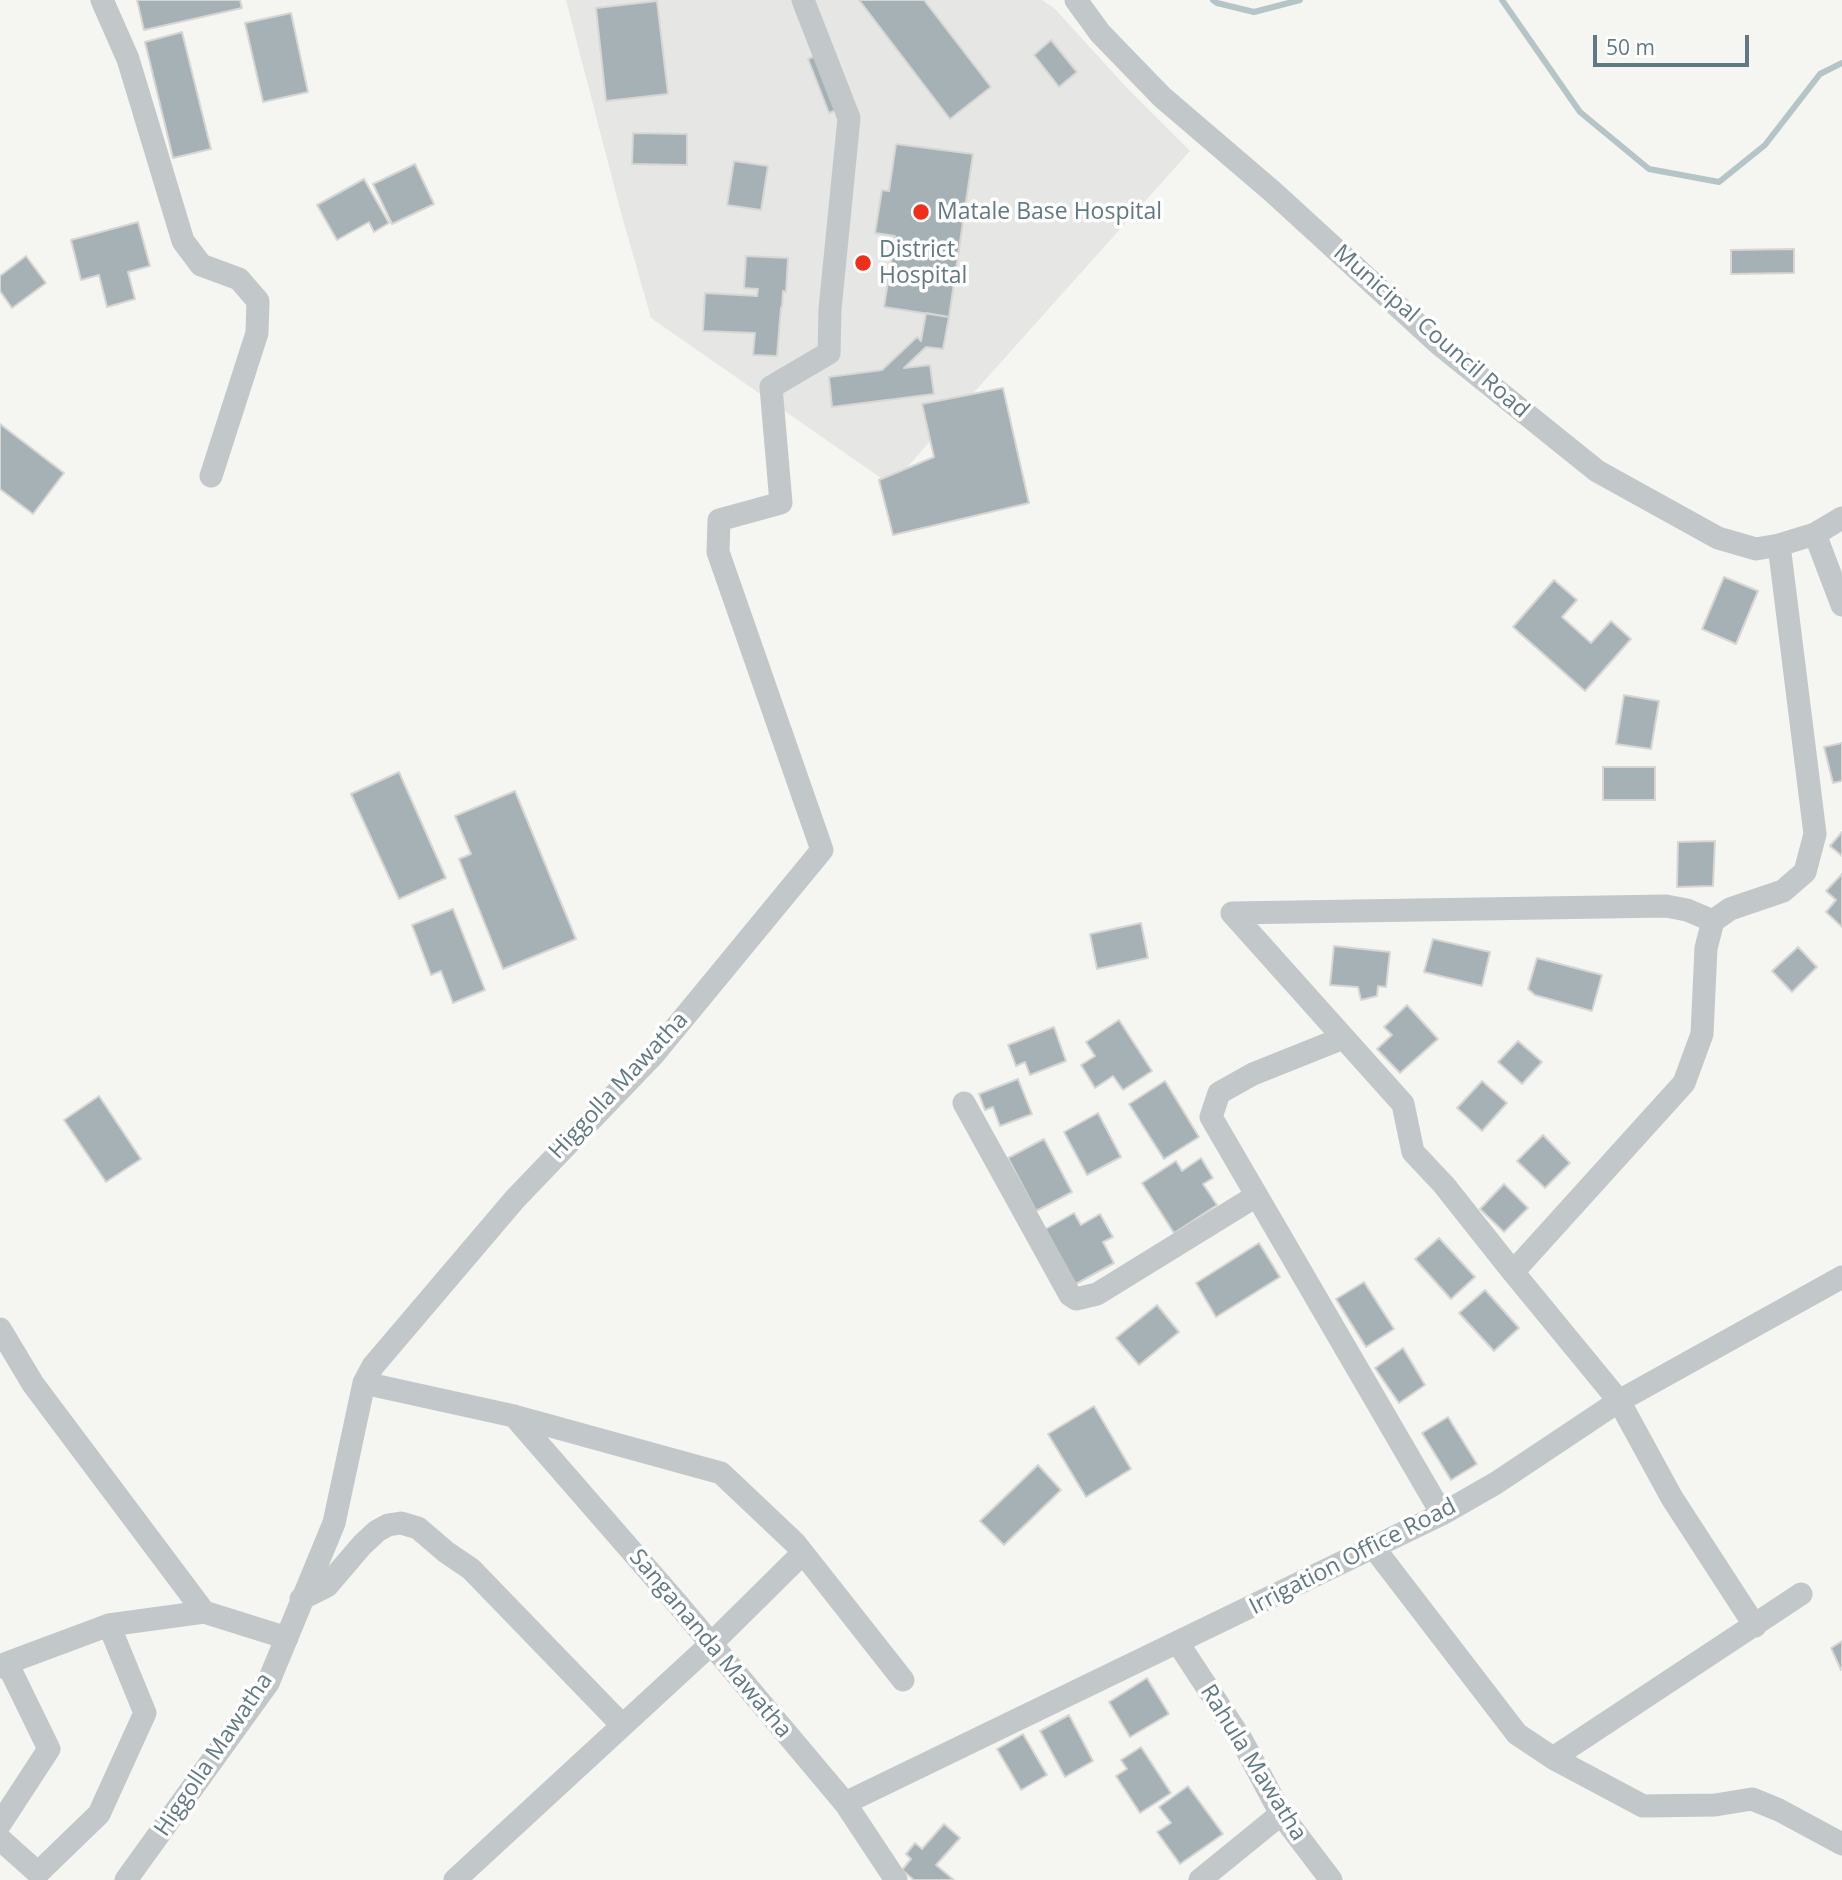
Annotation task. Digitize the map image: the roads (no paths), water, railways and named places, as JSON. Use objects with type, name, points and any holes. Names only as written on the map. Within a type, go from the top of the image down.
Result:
[{"type":"street","points":[[102,0],[128,59],[183,241],[201,265],[239,279],[258,301],[257,333],[211,476]]},
{"type":"street","name":"Higgolla Mawatha","points":[[126,1880],[268,1683],[334,1523],[364,1383],[373,1366],[515,1199],[654,1054],[822,850],[718,552],[719,520],[781,503],[771,387],[829,353],[830,309],[849,118],[803,0]]},
{"type":"street","name":"Municipal Council Road","points":[[1076,0],[1100,33],[1162,97],[1273,192],[1439,344],[1597,471],[1718,538],[1756,549],[1815,534],[1842,518]]},
{"type":"street","points":[[1815,534],[1842,605]]},
{"type":"street","points":[[1513,1272],[1685,1083],[1702,1034],[1706,948],[1713,921],[1730,909],[1783,891],[1805,872],[1815,834],[1779,545]]},
{"type":"street","points":[[1713,921],[1687,910],[1666,906],[1232,913],[1403,1104],[1413,1152],[1444,1185],[1619,1401],[1672,1498],[1755,1626]]},
{"type":"street","points":[[1343,1038],[1253,1074],[1219,1093],[1211,1117],[1442,1514]]},
{"type":"street","points":[[964,1102],[1070,1295],[1076,1299],[1097,1294],[1256,1196]]},
{"type":"street","name":"Irrigation Office Road","points":[[845,1803],[1442,1514],[1496,1483],[1619,1401],[1842,1277]]},
{"type":"street","points":[[0,1329],[33,1384],[204,1612]]},
{"type":"street","points":[[364,1383],[514,1416],[721,1473],[795,1543],[903,1680]]},
{"type":"street","name":"Sangananda Mawatha","points":[[514,1416],[845,1803],[896,1880]]},
{"type":"street","points":[[301,1599],[327,1586],[377,1531],[388,1525],[401,1523],[418,1528],[471,1569],[622,1725]]},
{"type":"street","points":[[1374,1548],[1517,1734],[1553,1758],[1643,1806],[1715,1805],[1752,1799],[1779,1810],[1842,1844]]},
{"type":"street","points":[[455,1880],[711,1644],[803,1553]]},
{"type":"street","points":[[1553,1758],[1801,1594]]},
{"type":"street","points":[[0,1824],[49,1749],[3,1665],[109,1625],[204,1612],[287,1638]]},
{"type":"street","points":[[0,1839],[38,1873],[99,1814],[145,1713],[109,1625]]},
{"type":"street","name":"Rahula Mawatha","points":[[1178,1643],[1241,1738],[1281,1814],[1331,1880]]},
{"type":"street","points":[[1200,1880],[1281,1814]]},
{"type":"waterway","points":[[1213,0],[1254,12],[1300,0]]},
{"type":"waterway","points":[[1502,0],[1580,112],[1649,169],[1719,182],[1765,145],[1820,74],[1842,63]]},
{"type":"place","name":"Matale Base Hospital","points":[[921,212]]},
{"type":"place","name":"District Hospital","points":[[863,263]]}]
